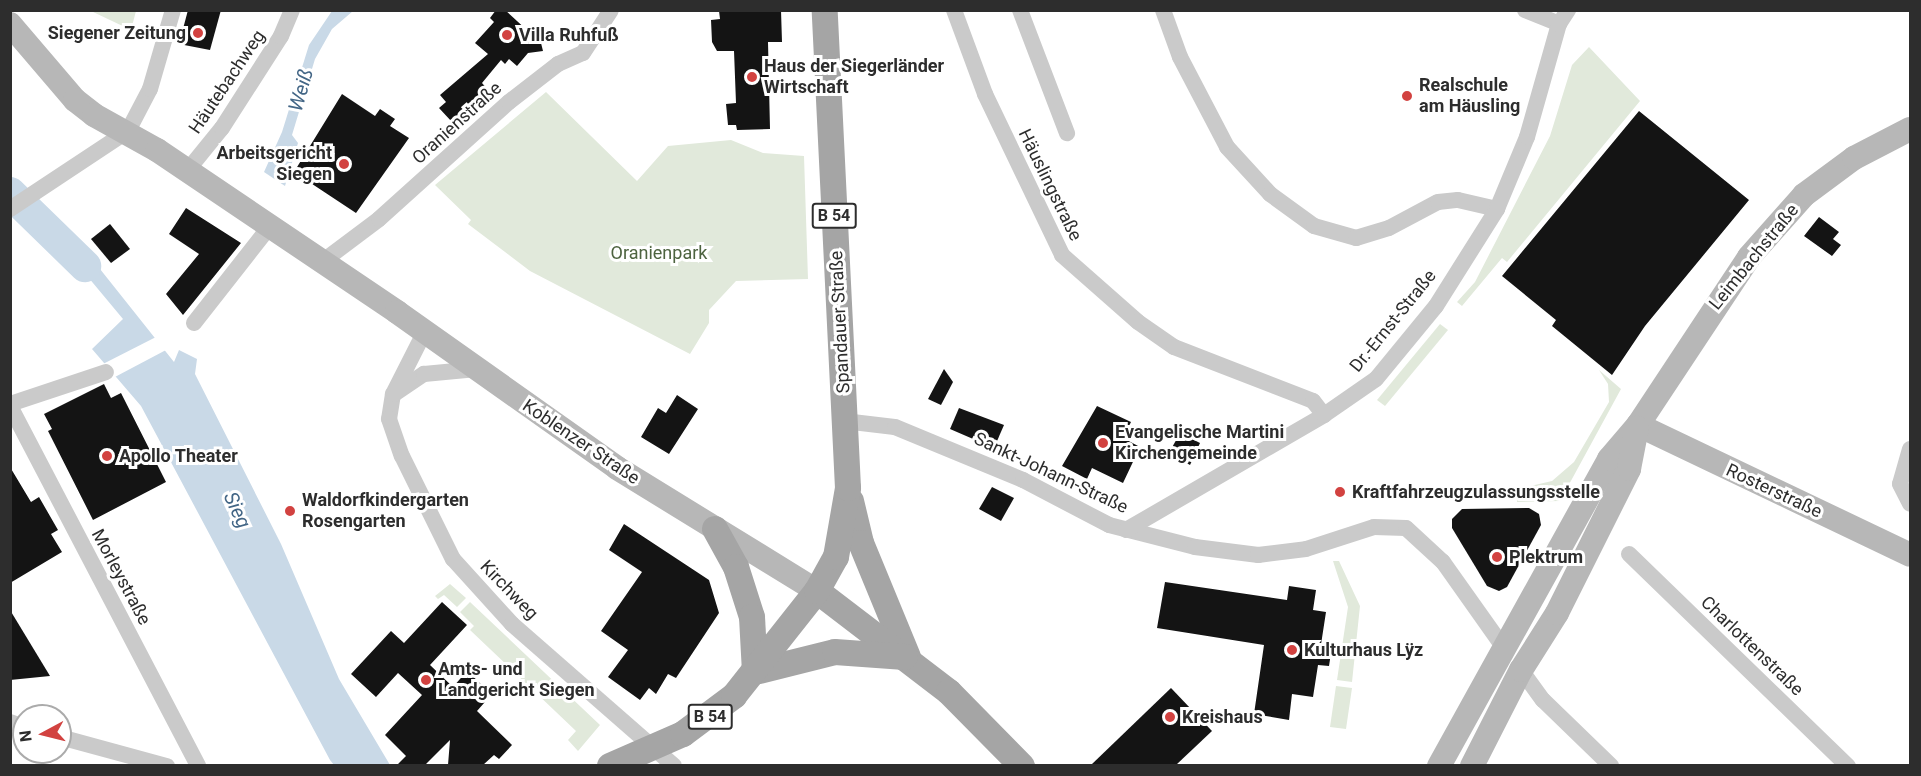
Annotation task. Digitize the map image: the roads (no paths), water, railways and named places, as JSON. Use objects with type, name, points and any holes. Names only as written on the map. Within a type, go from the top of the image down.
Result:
[{"type":"main road","name":"Spandauer Straße","points":[[817,591],[836,557],[848,488],[825,10]]},
{"type":"main road","name":"Koblenzer Straße","points":[[10,24],[75,100],[128,131],[425,331],[617,468],[817,591],[908,658],[1022,765]]},
{"type":"main road","name":"Leimbachstraße","points":[[1439,765],[1609,459],[1638,425],[1712,308],[1788,211],[1854,158],[1911,129]]},
{"type":"main road","name":"Leimbachstraße","points":[[1472,765],[1521,670],[1557,613],[1629,469],[1638,425]]},
{"type":"main road","name":"Rosterstraße","points":[[1638,425],[1911,555]]},
{"type":"main road","name":"B 54","points":[[848,488],[861,543],[908,658]]},
{"type":"main road","points":[[715,529],[736,567],[752,617],[755,672],[835,652],[908,658]]},
{"type":"main road","name":"B 54","points":[[610,765],[654,748],[710,717],[755,672],[817,591]]},
{"type":"main road","points":[[1504,648],[1521,670]]},
{"type":"street","points":[[10,210],[128,131],[150,89],[173,10]]},
{"type":"street","name":"Häutebachweg","points":[[188,171],[222,128],[281,36],[292,10]]},
{"type":"street","name":"Oranienstraße","points":[[322,262],[379,219],[509,102],[558,64],[584,53],[611,10]]},
{"type":"street","name":"Häuslingstraße","points":[[954,10],[985,94],[1062,255],[1138,322],[1174,347],[1313,401],[1324,415]]},
{"type":"street","points":[[1020,10],[1067,132]]},
{"type":"street","points":[[1163,10],[1180,57],[1227,147],[1270,194],[1314,226],[1356,238],[1389,228],[1438,202],[1458,200],[1497,209]]},
{"type":"street","name":"Dr.-Ernst-Straße","points":[[1126,530],[1324,415],[1376,379],[1436,306],[1497,209],[1527,137],[1563,17],[1525,10]]},
{"type":"street","points":[[194,323],[270,226]]},
{"type":"street","name":"Kirchweg","points":[[425,331],[393,394],[389,419],[402,456],[453,559],[512,624],[674,765]]},
{"type":"street","points":[[393,394],[424,374],[477,369]]},
{"type":"street","name":"Morleystraße","points":[[106,372],[10,405],[69,522],[198,765]]},
{"type":"street","name":"Sankt-Johann-Straße","points":[[844,421],[895,427],[953,449],[1126,530],[1195,547],[1258,555],[1306,549],[1374,527],[1407,528],[1443,562],[1504,648]]},
{"type":"street","points":[[1911,449],[1900,484],[1911,504]]},
{"type":"street","name":"Charlottenstraße","points":[[1629,554],[1848,765]]},
{"type":"street","points":[[1521,670],[1543,700],[1611,765]]},
{"type":"street","points":[[72,741],[167,765]]},
{"type":"street","points":[[110,752],[134,765]]},
{"type":"water","name":"Weiß","points":[[332,11],[353,11],[332,29],[315,59],[292,135],[298,143],[285,186],[264,172],[282,132],[309,45]]},
{"type":"water","points":[[65,225],[174,362],[179,350],[197,359],[195,374],[281,544],[339,679],[390,765],[334,765],[330,760],[141,406],[92,349],[123,319],[53,235]]},
{"type":"waterway","name":"Sieg","points":[[10,193],[85,266]]},
{"type":"place","name":"Siegener Zeitung","points":[[198,33]]},
{"type":"place","name":"Villa Ruhfuß","points":[[507,35]]},
{"type":"place","name":"Haus der Siegerländer Wirtschaft","points":[[752,77]]},
{"type":"place","name":"Realschule am Häusling","points":[[1407,96]]},
{"type":"place","name":"Arbeitsgericht Siegen","points":[[344,164]]},
{"type":"place","name":"Evangelische Martini Kirchengemeinde","points":[[1103,443]]},
{"type":"place","name":"Apollo Theater","points":[[107,456]]},
{"type":"place","name":"Kraftfahrzeugzulassungsstelle","points":[[1340,492]]},
{"type":"place","name":"Waldorfkindergarten Rosengarten","points":[[290,511]]},
{"type":"place","name":"Plektrum","points":[[1497,557]]},
{"type":"place","name":"Kulturhaus Lÿz","points":[[1292,650]]},
{"type":"place","name":"Amts- und Landgericht Siegen","points":[[426,680]]},
{"type":"place","name":"Kreishaus","points":[[1170,717]]},
{"type":"park label","name":"Oranienpark","points":[[659,253]]}]
